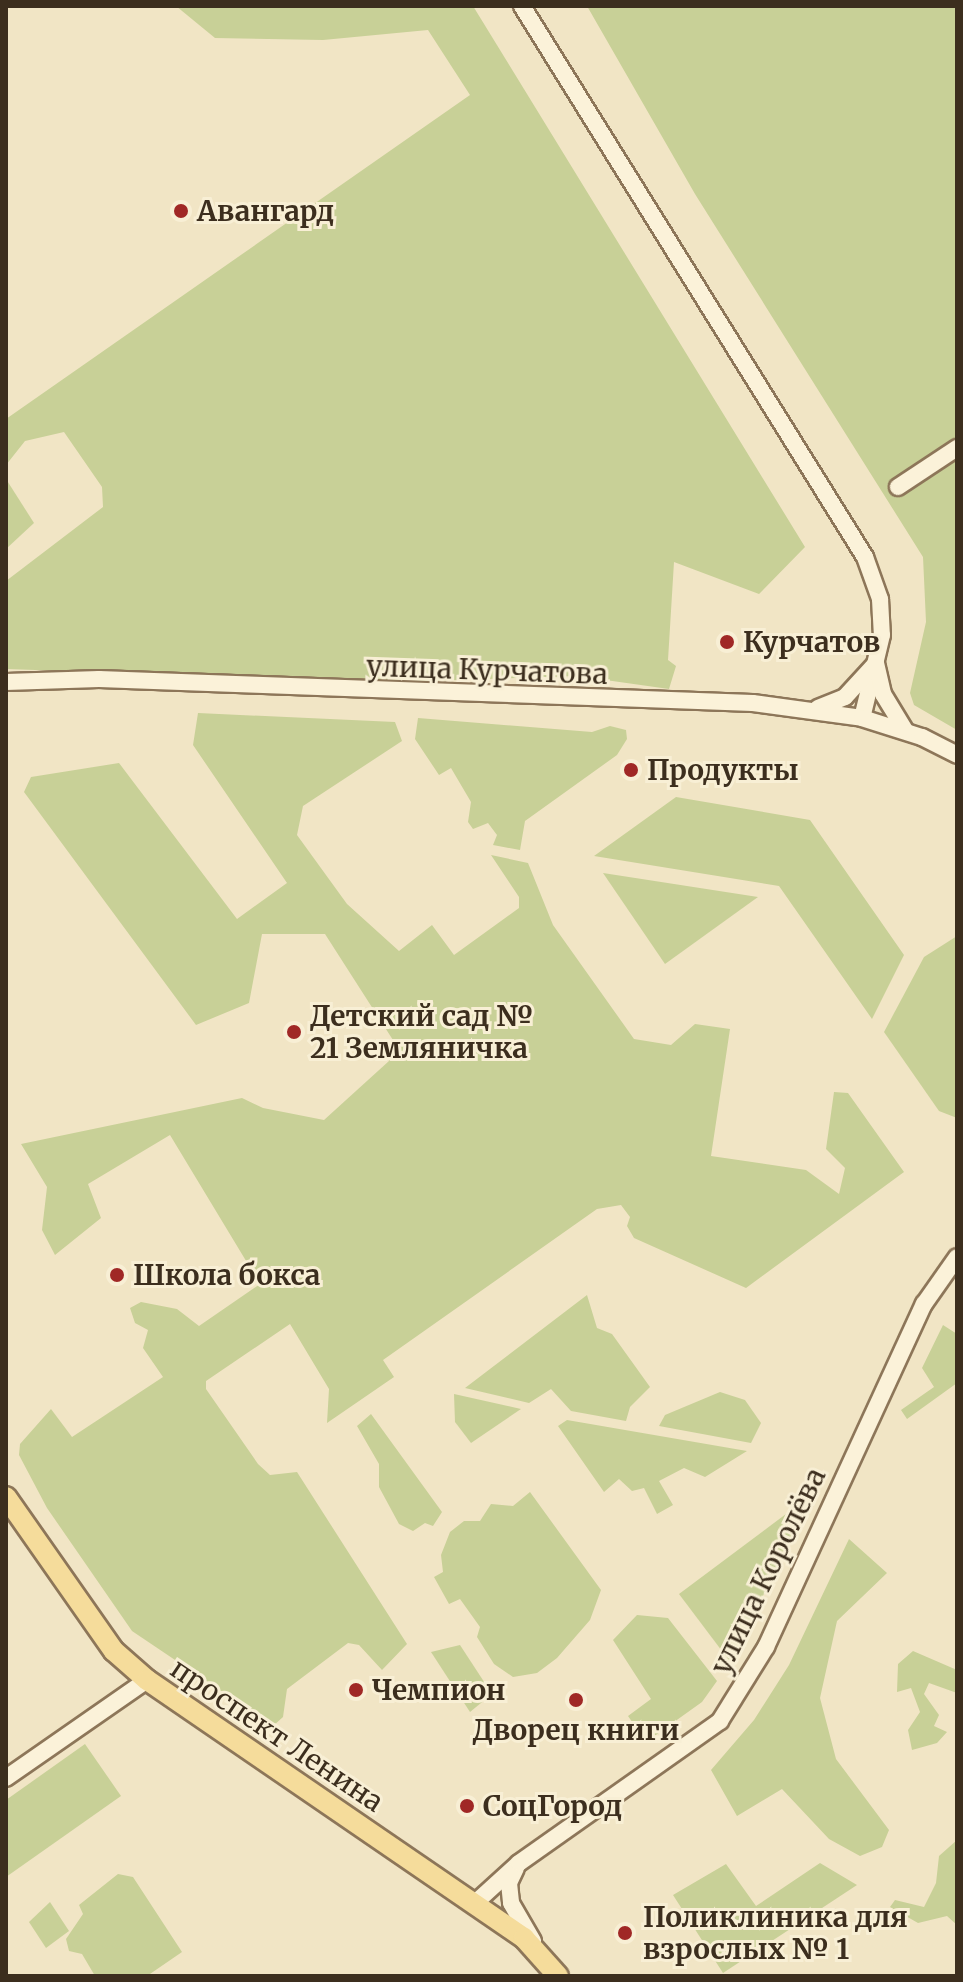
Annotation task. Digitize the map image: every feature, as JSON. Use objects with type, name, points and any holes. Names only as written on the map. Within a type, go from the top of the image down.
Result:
[{"type":"main road","name":"проспект Ленина","points":[[6,1497],[114,1651],[147,1680],[541,1952],[558,1976]]},
{"type":"street","points":[[522,6],[865,557],[883,619],[862,718]]},
{"type":"street","points":[[898,487],[957,448]]},
{"type":"street","points":[[814,709],[845,697],[876,663]]},
{"type":"street","points":[[876,663],[883,694],[905,730]]},
{"type":"street","name":"улица Курчатова","points":[[6,682],[99,679],[814,709],[905,730],[957,755]]},
{"type":"street","name":"улица Королёва","points":[[474,1904],[519,1863],[720,1721],[766,1647],[924,1304],[957,1257]]},
{"type":"street","points":[[6,1778],[147,1680]]},
{"type":"street","points":[[519,1863],[509,1883],[511,1903],[541,1952]]},
{"type":"green space","points":[[176,6],[473,6],[805,547],[759,594],[674,562],[668,660],[676,666],[669,689],[577,676],[393,682],[6,669],[6,581],[103,507],[102,487],[64,432],[25,441],[6,465],[6,419],[470,95],[428,30],[323,40],[215,38]]},
{"type":"green space","points":[[587,6],[957,6],[957,730],[914,705],[910,693],[926,622],[923,557],[695,194]]},
{"type":"green space","points":[[6,479],[34,523],[6,549]]},
{"type":"green space","points":[[198,713],[395,722],[402,741],[303,806],[297,835],[347,904],[399,951],[432,925],[454,955],[519,908],[519,897],[491,855],[528,863],[553,925],[634,1039],[671,1045],[695,1024],[730,1029],[711,1156],[806,1170],[839,1194],[845,1168],[826,1149],[834,1092],[848,1093],[904,1172],[746,1288],[634,1238],[627,1226],[630,1217],[621,1205],[597,1209],[383,1360],[394,1377],[327,1423],[329,1389],[290,1324],[206,1381],[206,1389],[258,1464],[270,1475],[297,1472],[407,1644],[382,1670],[359,1645],[348,1643],[287,1689],[283,1717],[273,1726],[132,1631],[47,1508],[19,1455],[20,1444],[51,1409],[72,1437],[163,1377],[143,1348],[148,1330],[135,1323],[130,1308],[141,1302],[177,1309],[199,1326],[260,1284],[170,1135],[88,1184],[101,1218],[55,1255],[42,1230],[47,1187],[21,1144],[242,1098],[263,1108],[324,1120],[400,1051],[325,934],[262,934],[249,1003],[196,1025],[24,792],[31,777],[119,763],[237,919],[287,883],[193,745]]},
{"type":"green space","points":[[418,718],[592,732],[610,726],[626,730],[627,739],[617,755],[525,821],[520,850],[493,845],[497,835],[488,823],[473,829],[468,822],[471,802],[451,768],[439,775],[415,739]]},
{"type":"green space","points":[[676,797],[810,820],[904,955],[872,1019],[779,886],[594,856]]},
{"type":"green space","points":[[603,873],[758,897],[665,964]]},
{"type":"green space","points":[[957,936],[957,1118],[939,1111],[884,1032],[924,957]]},
{"type":"green space","points":[[587,1295],[597,1328],[612,1334],[650,1387],[630,1407],[626,1421],[571,1411],[551,1389],[529,1403],[465,1388]]},
{"type":"green space","points":[[943,1325],[957,1334],[957,1383],[907,1419],[901,1410],[934,1387],[922,1368]]},
{"type":"green space","points":[[720,1392],[745,1400],[761,1423],[751,1443],[659,1426],[665,1415]]},
{"type":"green space","points":[[454,1394],[521,1409],[471,1443],[455,1422]]},
{"type":"green space","points":[[371,1414],[442,1512],[433,1526],[425,1523],[413,1531],[399,1524],[379,1487],[379,1464],[357,1426]]},
{"type":"green space","points":[[567,1420],[747,1451],[705,1477],[684,1468],[659,1481],[673,1505],[657,1514],[644,1488],[632,1491],[619,1479],[604,1492],[558,1426]]},
{"type":"green space","points":[[530,1492],[601,1590],[590,1620],[557,1658],[537,1673],[513,1677],[494,1664],[477,1637],[480,1627],[460,1599],[449,1604],[434,1577],[443,1572],[441,1555],[450,1532],[464,1521],[480,1521],[491,1504],[513,1506]]},
{"type":"green space","points":[[790,1511],[797,1524],[731,1663],[679,1594]]},
{"type":"green space","points":[[849,1539],[887,1573],[837,1621],[820,1698],[836,1759],[889,1830],[882,1847],[860,1856],[829,1839],[782,1789],[737,1816],[711,1770],[754,1720],[789,1665]]},
{"type":"green space","points":[[637,1615],[668,1618],[717,1681],[702,1702],[646,1742],[628,1716],[651,1699],[613,1640]]},
{"type":"green space","points":[[460,1645],[492,1694],[470,1712],[431,1652]]},
{"type":"green space","points":[[913,1651],[957,1670],[957,1693],[929,1683],[924,1694],[939,1715],[934,1726],[947,1732],[937,1743],[912,1750],[908,1730],[920,1712],[911,1688],[897,1692],[898,1664]]},
{"type":"green space","points":[[85,1744],[121,1796],[6,1877],[6,1800]]},
{"type":"green space","points":[[957,1840],[957,1925],[947,1916],[918,1923],[890,1907],[895,1900],[924,1907],[936,1883],[939,1856]]},
{"type":"green space","points":[[820,1863],[857,1885],[723,1973],[673,1895],[726,1864],[756,1906]]},
{"type":"green space","points":[[118,1874],[133,1877],[182,1952],[147,1976],[95,1976],[82,1954],[69,1951],[66,1939],[83,1914],[79,1905]]},
{"type":"green space","points":[[50,1902],[69,1931],[46,1948],[29,1922]]},
{"type":"place","name":"Авангард","points":[[181,211]]},
{"type":"place","name":"Курчатов","points":[[727,642]]},
{"type":"place","name":"Продукты","points":[[631,770]]},
{"type":"place","name":"Детский сад № 21 Земляничка","points":[[294,1032]]},
{"type":"place","name":"Школа бокса","points":[[117,1275]]},
{"type":"place","name":"Чемпион","points":[[356,1690]]},
{"type":"place","name":"Дворец книги","points":[[576,1700]]},
{"type":"place","name":"СоцГород","points":[[467,1806]]},
{"type":"place","name":"Поликлиника для взрослых № 1","points":[[625,1933]]}]
